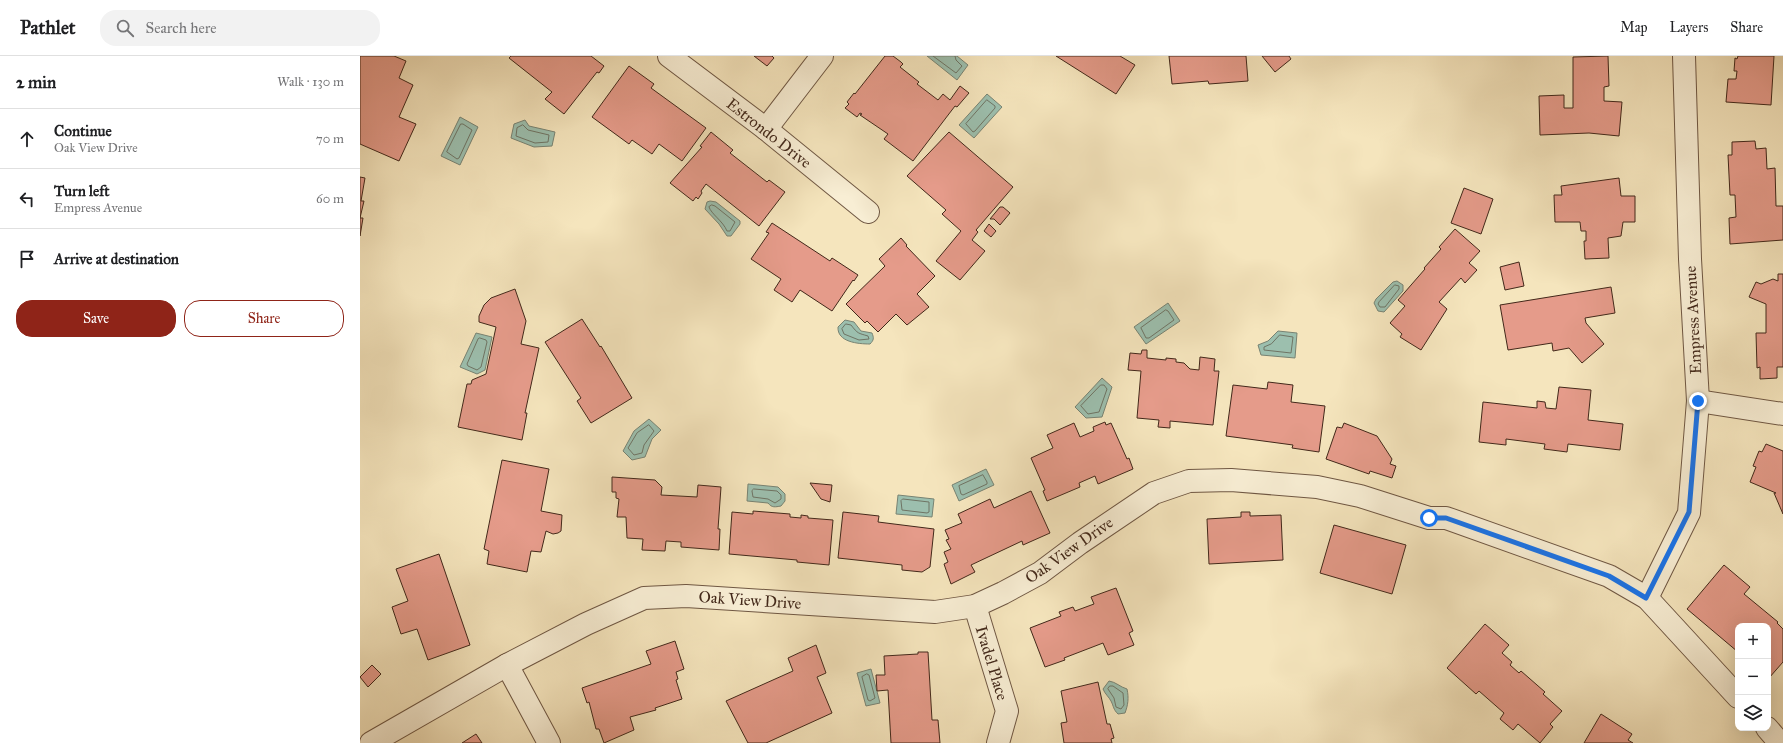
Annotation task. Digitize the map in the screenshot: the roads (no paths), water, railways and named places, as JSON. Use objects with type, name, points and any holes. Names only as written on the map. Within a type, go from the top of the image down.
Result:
[{"type":"street","name":"Estrondo Drive","points":[[670,56],[766,129],[868,212]]},
{"type":"street","points":[[766,129],[822,56]]},
{"type":"street","name":"Empress Avenue","points":[[1646,598],[1689,512],[1698,401],[1690,259],[1684,56]]},
{"type":"street","points":[[1698,401],[1783,414]]},
{"type":"street","name":"Oak View Drive","points":[[371,743],[506,665],[586,624],[644,598],[686,596],[935,612],[975,606],[1040,574],[1092,534],[1154,493],[1189,481],[1231,480],[1317,487],[1360,496],[1429,518],[1446,518],[1609,576],[1646,598],[1736,695]]},
{"type":"street","name":"Ivadel Place","points":[[975,606],[1007,711],[998,743]]},
{"type":"street","points":[[506,665],[549,743]]},
{"type":"street","points":[[1770,731],[1780,743]]},
{"type":"water","points":[[927,56],[957,56],[968,65],[957,80]]},
{"type":"water","points":[[987,94],[1002,107],[974,138],[959,125]]},
{"type":"water","points":[[460,117],[478,127],[460,165],[441,156]]},
{"type":"water","points":[[525,120],[529,126],[555,132],[552,146],[534,147],[511,138],[514,124]]},
{"type":"water","points":[[707,202],[716,202],[740,221],[740,224],[731,236],[727,236],[719,224],[705,209]]},
{"type":"water","points":[[1397,281],[1403,285],[1403,291],[1384,312],[1378,311],[1374,303],[1376,299],[1393,282]]},
{"type":"water","points":[[1168,303],[1180,321],[1146,344],[1134,327]]},
{"type":"water","points":[[845,320],[854,322],[861,331],[872,333],[873,339],[871,343],[854,343],[841,336],[838,327]]},
{"type":"water","points":[[1278,331],[1297,333],[1295,358],[1261,355],[1258,345],[1268,341]]},
{"type":"water","points":[[476,333],[492,337],[485,370],[477,374],[460,367]]},
{"type":"water","points":[[1102,378],[1112,387],[1102,417],[1086,418],[1075,407]]},
{"type":"water","points":[[649,419],[661,430],[652,439],[645,457],[632,460],[623,451],[634,431]]},
{"type":"water","points":[[986,469],[994,485],[959,501],[952,485]]},
{"type":"water","points":[[748,484],[778,487],[785,494],[785,501],[781,506],[775,507],[768,503],[747,501]]},
{"type":"water","points":[[898,495],[934,499],[932,517],[896,514]]},
{"type":"water","points":[[871,669],[880,703],[866,706],[857,673]]},
{"type":"water","points":[[1109,681],[1127,689],[1128,701],[1125,713],[1118,714],[1103,689]]}]
